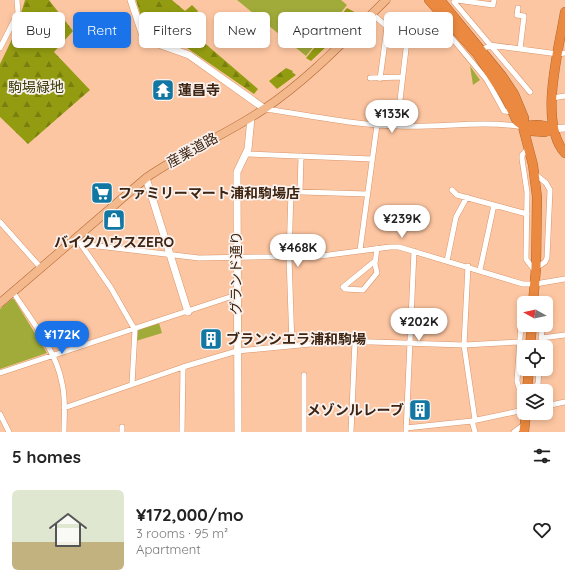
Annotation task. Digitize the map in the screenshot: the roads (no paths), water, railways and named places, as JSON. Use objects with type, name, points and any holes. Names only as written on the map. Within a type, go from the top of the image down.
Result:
[{"type":"highway","points":[[429,0],[483,49],[498,84],[517,121],[523,127],[531,131],[545,132],[552,129]]},
{"type":"highway","points":[[440,0],[483,49],[514,94],[524,118],[523,127],[535,174],[538,216],[534,296]]},
{"type":"highway","points":[[565,12],[562,54],[552,98],[552,129],[558,144],[565,153]]},
{"type":"main road","name":"産業道路","points":[[374,12],[385,0]]},
{"type":"main road","name":"産業道路","points":[[0,304],[41,268],[79,241],[146,178],[170,162],[265,109],[303,80],[336,48]]},
{"type":"street","points":[[0,46],[18,13],[17,0]]},
{"type":"street","points":[[131,0],[142,33],[147,40],[189,55],[265,109],[377,125],[397,126],[476,124],[523,127]]},
{"type":"street","points":[[494,0],[493,5],[458,0],[454,2],[483,49],[530,92]]},
{"type":"street","points":[[518,8],[517,15],[524,16],[520,48]]},
{"type":"street","points":[[376,18],[384,25]]},
{"type":"street","points":[[453,40],[487,80],[505,112],[513,112]]},
{"type":"street","points":[[380,78],[384,44]]},
{"type":"street","points":[[397,126],[406,48]]},
{"type":"street","points":[[467,58],[483,49],[520,48],[562,54]]},
{"type":"street","points":[[370,78],[403,77]]},
{"type":"street","points":[[552,98],[565,96]]},
{"type":"street","name":"グランド通り","points":[[238,432],[236,190],[237,172],[246,154],[251,118]]},
{"type":"street","points":[[360,250],[377,125]]},
{"type":"street","points":[[552,129],[565,128]]},
{"type":"street","points":[[529,148],[522,155],[527,192],[526,259],[536,270],[545,262],[547,258],[550,190],[546,183],[535,174]]},
{"type":"street","points":[[246,154],[372,159]]},
{"type":"street","points":[[300,192],[301,156]]},
{"type":"street","points":[[146,178],[188,312]]},
{"type":"street","points":[[236,190],[367,194]]},
{"type":"street","points":[[452,190],[457,194],[527,214]]},
{"type":"street","points":[[291,192],[289,257],[292,345]]},
{"type":"street","points":[[447,261],[456,217],[467,197]]},
{"type":"street","points":[[480,270],[494,205]]},
{"type":"street","points":[[0,222],[41,268]]},
{"type":"street","points":[[79,241],[200,258],[321,256],[394,247],[468,266],[519,283],[535,284],[565,279]]},
{"type":"street","points":[[79,241],[111,288],[134,330],[132,384]]},
{"type":"street","points":[[375,261],[343,287],[345,289],[362,290],[377,273],[375,261],[377,248]]},
{"type":"street","points":[[414,251],[406,430],[474,421],[517,412]]},
{"type":"street","points":[[468,266],[464,345],[475,432]]},
{"type":"street","points":[[14,292],[53,354],[62,383],[64,432]]},
{"type":"street","points":[[0,373],[53,354],[134,330],[236,295]]},
{"type":"street","points":[[541,332],[541,338],[565,335]]},
{"type":"street","points":[[351,432],[356,341]]},
{"type":"street","points":[[64,408],[183,367],[237,351],[292,345],[356,341],[464,345],[517,342]]},
{"type":"street","points":[[182,432],[183,367]]},
{"type":"street","points":[[304,375],[304,432]]},
{"type":"street","points":[[553,405],[565,402]]},
{"type":"street","points":[[0,414],[9,432]]},
{"type":"street","points":[[514,432],[524,428]]},
{"type":"place","name":"蓮昌寺","points":[[163,90]]},
{"type":"place","name":"ファミリーマート浦和駒場店","points":[[102,193]]},
{"type":"place","name":"バイクハウスZERO","points":[[114,220]]},
{"type":"place","name":"ブランシエラ浦和駒場","points":[[211,339]]},
{"type":"place","name":"メゾンルレーブ","points":[[420,410]]},
{"type":"park label","name":"駒場緑地","points":[[36,87]]}]
